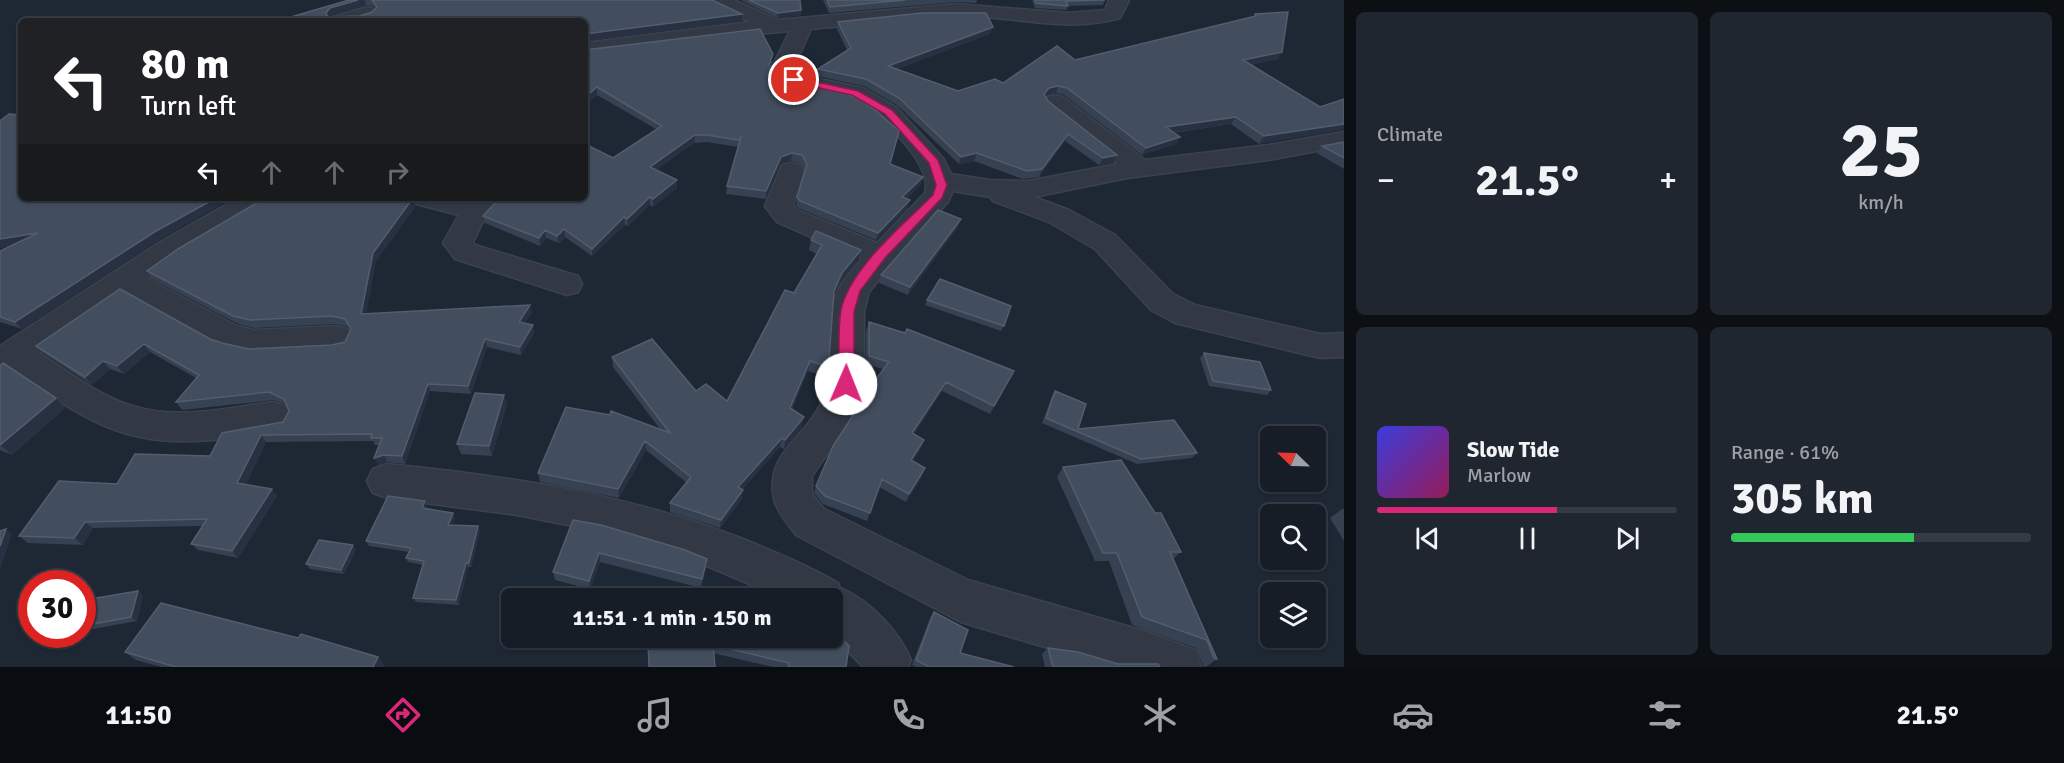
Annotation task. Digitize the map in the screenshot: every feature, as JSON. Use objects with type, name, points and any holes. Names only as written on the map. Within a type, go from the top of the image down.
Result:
[{"type":"street","points":[[718,0],[789,25]]},
{"type":"street","points":[[588,49],[789,25],[956,10],[1082,20],[1099,19],[1113,14],[1119,0]]},
{"type":"street","points":[[348,18],[366,11]]},
{"type":"street","points":[[789,25],[781,71],[794,80],[855,93],[888,112],[934,163],[940,180],[938,196],[881,256],[854,290],[848,312],[846,384],[835,414],[793,472],[792,499],[810,522],[961,600],[1144,654],[1178,667]]},
{"type":"street","points":[[1055,102],[1138,168]]},
{"type":"street","points":[[987,189],[1039,189],[1138,168],[1174,166],[1308,147],[1344,139]]},
{"type":"street","points":[[791,171],[779,206],[787,216],[881,256]]},
{"type":"street","points":[[940,180],[987,189],[1059,216],[1106,242],[1162,302],[1186,315],[1320,346],[1344,345]]},
{"type":"street","points":[[253,201],[172,248],[7,358],[132,422],[179,427],[274,417]]},
{"type":"street","points":[[454,201],[483,204],[458,243],[465,252],[567,284]]},
{"type":"street","points":[[125,280],[228,336],[254,342],[336,338]]},
{"type":"street","points":[[387,481],[472,489],[577,507],[681,534],[763,567],[803,588]]},
{"type":"street","points":[[843,615],[857,626],[888,660]]},
{"type":"building","points":[[349,0],[358,0],[330,8],[326,13],[328,17],[360,16],[372,12],[377,7],[372,0],[712,0],[742,14],[588,34],[588,18],[287,18]]},
{"type":"building","points":[[749,0],[800,0],[801,10],[778,13]]},
{"type":"building","points":[[827,0],[905,0],[830,7]]},
{"type":"building","points":[[1035,0],[1105,0],[1066,1],[1068,6],[1036,3]]},
{"type":"building","points":[[1288,12],[1282,52],[1243,60],[1320,107],[1344,99],[1344,124],[1264,136],[1236,117],[1166,127],[1180,137],[1146,148],[1067,88],[1058,86],[1049,88],[1044,94],[1048,101],[1117,155],[1103,158],[1068,134],[1042,169],[1027,171],[977,153],[961,157],[899,98],[866,79],[818,69],[851,48],[838,22],[922,13],[986,13],[993,27],[888,66],[958,91],[995,79],[1003,83],[1057,46],[1075,60],[1256,16],[1255,14]]},
{"type":"building","points":[[760,29],[773,54],[769,65],[787,79],[790,87],[797,83],[838,90],[873,108],[899,131],[890,164],[923,177],[902,197],[910,200],[878,233],[800,201],[797,197],[807,164],[802,155],[792,153],[781,157],[766,191],[727,186],[741,137],[738,140],[695,135],[650,167],[677,180],[653,199],[650,197],[627,219],[624,217],[592,249],[564,229],[557,236],[545,230],[539,238],[483,216],[497,201],[588,201],[588,146],[613,158],[662,126],[597,87],[588,94],[588,50]]},
{"type":"building","points":[[9,114],[18,115],[18,201],[211,201],[156,231],[15,322],[0,317],[0,251],[38,233],[0,239],[0,121]]},
{"type":"building","points":[[1344,142],[1344,158],[1322,146]]},
{"type":"building","points":[[260,201],[411,201],[373,253],[361,314],[530,305],[519,322],[533,325],[520,347],[485,339],[468,386],[428,384],[402,456],[384,455],[374,458],[382,438],[371,438],[372,434],[261,435],[237,483],[272,489],[232,551],[191,544],[207,519],[85,522],[74,538],[19,536],[59,481],[117,484],[135,454],[210,456],[222,433],[283,422],[289,411],[284,399],[269,392],[176,402],[199,375],[144,344],[117,366],[103,361],[85,377],[36,346],[120,289],[210,339],[222,343],[249,349],[332,345],[345,342],[351,329],[345,319],[332,316],[250,320],[233,316],[147,271],[178,249]]},
{"type":"building","points":[[938,210],[961,219],[910,287],[881,275]]},
{"type":"building","points":[[816,231],[861,250],[842,273],[834,291],[829,358],[826,366],[810,361],[790,408],[804,417],[785,440],[782,438],[738,487],[743,490],[721,520],[670,503],[691,477],[645,441],[618,489],[538,473],[566,407],[610,415],[611,411],[670,433],[612,357],[652,339],[696,391],[706,384],[727,401],[785,290],[794,293],[822,245],[811,240]]},
{"type":"building","points":[[940,279],[1011,306],[1004,326],[927,300]]},
{"type":"building","points":[[869,322],[905,333],[907,329],[1014,371],[994,406],[946,382],[912,433],[924,440],[911,460],[925,468],[909,494],[882,479],[870,513],[825,496],[816,486],[833,446],[852,417],[859,401],[889,362],[869,356]]},
{"type":"building","points":[[1204,353],[1260,362],[1271,390],[1213,381]]},
{"type":"building","points":[[3,363],[56,398],[0,445],[0,366]]},
{"type":"building","points":[[1055,391],[1086,404],[1078,429],[1174,420],[1197,453],[1141,459],[1046,418]]},
{"type":"building","points":[[475,393],[504,395],[489,446],[457,444]]},
{"type":"building","points":[[1121,460],[1155,513],[1161,513],[1181,552],[1170,552],[1217,659],[1214,658],[1207,640],[1142,617],[1117,553],[1103,553],[1063,467]]},
{"type":"building","points":[[388,496],[425,501],[422,508],[453,513],[448,525],[478,526],[469,563],[466,563],[456,600],[413,598],[424,561],[406,558],[411,548],[366,541]]},
{"type":"building","points":[[573,520],[601,525],[685,550],[707,559],[702,579],[599,553],[589,581],[553,572]]},
{"type":"building","points":[[6,529],[0,546],[0,531]]},
{"type":"building","points":[[319,540],[353,545],[341,570],[306,564]]},
{"type":"building","points":[[138,591],[131,617],[96,623],[96,598]]},
{"type":"building","points":[[161,603],[298,638],[301,634],[378,657],[373,667],[176,667],[125,652]]},
{"type":"building","points":[[934,612],[968,630],[960,653],[1014,667],[929,667],[916,660]]},
{"type":"building","points":[[843,640],[849,646],[846,667],[788,667],[789,663],[726,648],[843,648]]},
{"type":"building","points":[[648,648],[713,648],[715,667],[649,667]]},
{"type":"building","points":[[1048,648],[1078,652],[1118,664],[1158,664],[1160,667],[1053,667]]},
{"type":"route","points":[[794,80],[855,93],[888,112],[934,163],[941,185],[938,196],[881,256],[854,290],[848,312],[846,384]]}]
